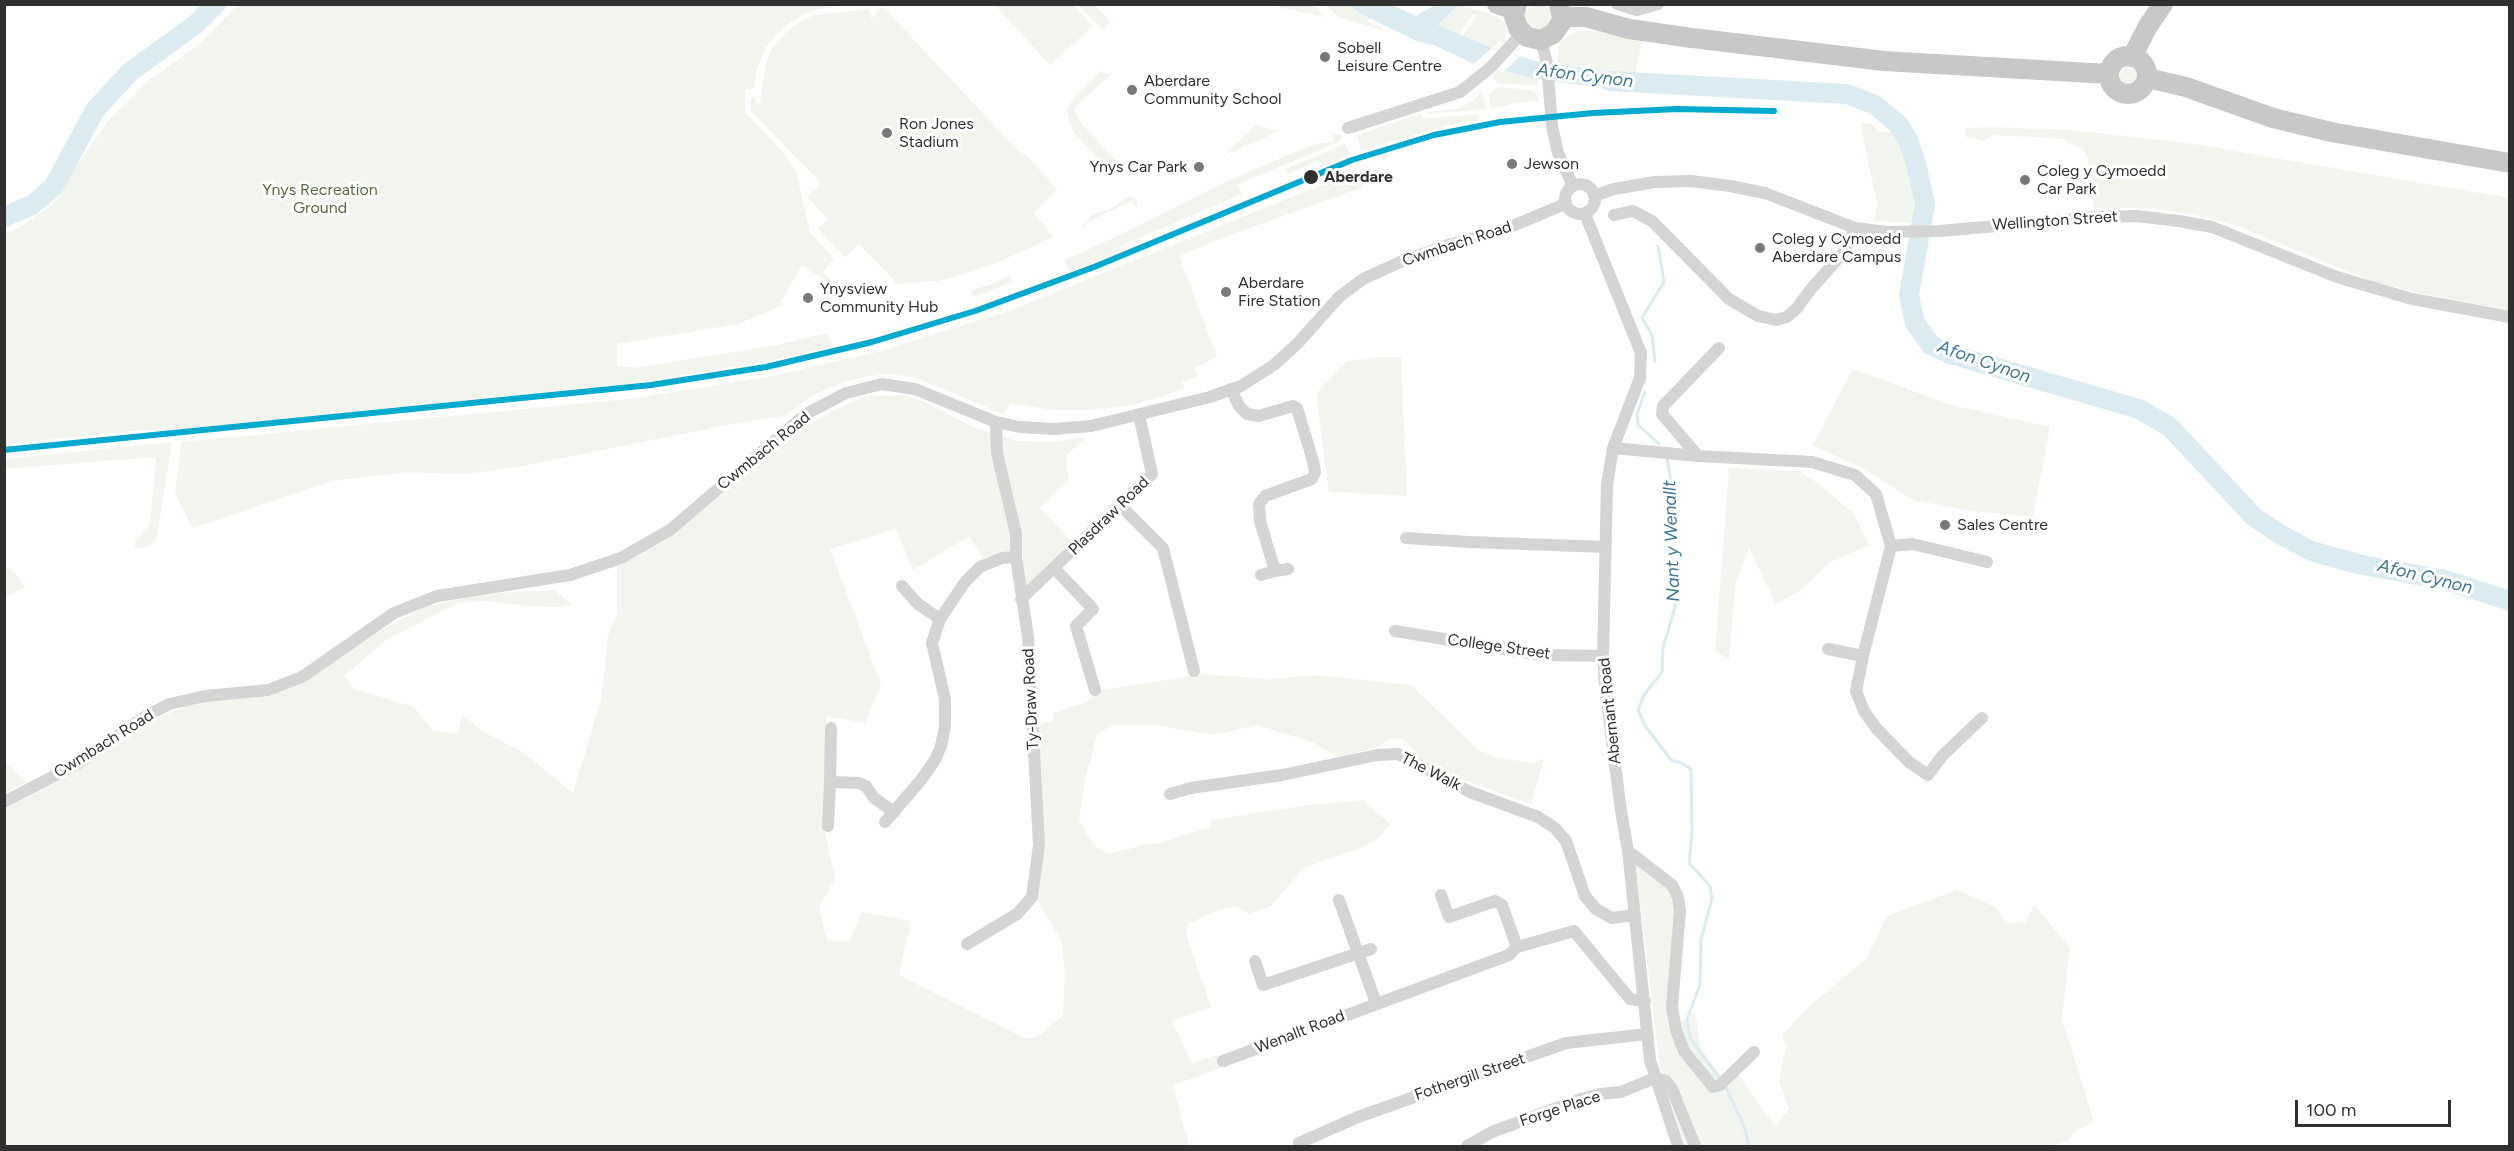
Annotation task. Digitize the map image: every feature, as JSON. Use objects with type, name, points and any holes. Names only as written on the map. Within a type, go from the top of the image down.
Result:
[{"type":"main road","points":[[2132,57],[2148,26],[2163,4]]},
{"type":"main road","points":[[1510,6],[1515,23],[1522,33],[1527,38],[1541,40],[1548,38],[1558,29],[1560,11],[1629,29],[1884,61],[2109,74]]},
{"type":"main road","points":[[2132,57],[2142,62],[2147,78],[2145,84],[2136,93],[2123,94],[2112,87],[2109,74],[2114,62],[2119,58],[2132,57]]},
{"type":"main road","points":[[2147,78],[2186,87],[2273,118],[2331,132],[2510,163]]},
{"type":"street","points":[[1617,4],[1637,10],[1658,4]]},
{"type":"street","points":[[1348,128],[1449,97],[1471,86],[1490,69],[1522,33]]},
{"type":"street","points":[[1541,40],[1546,63],[1552,126],[1558,153],[1573,186]]},
{"type":"street","name":"Wellington Street","points":[[1594,196],[1614,189],[1655,182],[1690,181],[1720,184],[1765,193],[1855,228],[1907,232],[2098,217],[2136,216],[2179,221],[2212,227],[2337,277],[2401,296],[2510,317]]},
{"type":"street","points":[[1573,186],[1587,186],[1594,196],[1594,205],[1585,214],[1575,214],[1565,204],[1566,191],[1573,186]]},
{"type":"street","name":"Cwmbach Road","points":[[4,802],[77,764],[142,718],[169,704],[205,696],[268,690],[302,677],[394,614],[437,596],[570,575],[621,558],[670,530],[806,414],[846,393],[882,384],[915,389],[996,422],[1020,427],[1054,429],[1091,426],[1210,397],[1241,386],[1274,365],[1299,343],[1339,297],[1363,279],[1398,263],[1448,245],[1494,233],[1565,204]]},
{"type":"street","points":[[1614,215],[1633,211],[1652,221],[1728,299],[1758,316],[1776,320],[1787,317],[1797,308],[1844,252],[1855,228]]},
{"type":"street","name":"Abernant Road","points":[[1585,214],[1641,353],[1640,378],[1613,448],[1607,485],[1603,656],[1605,686],[1628,851],[1647,1034],[1655,1078],[1675,1146]]},
{"type":"street","points":[[1698,456],[1662,414],[1663,406],[1719,348]]},
{"type":"street","points":[[1231,389],[1239,406],[1247,414],[1259,416],[1293,406],[1297,408],[1309,442],[1315,472],[1312,479],[1265,496],[1258,504],[1260,521],[1275,571]]},
{"type":"street","name":"Plasdraw Road","points":[[1021,599],[1152,474],[1139,415]]},
{"type":"street","name":"Ty-Draw Road","points":[[967,944],[1017,914],[1032,897],[1039,845],[1028,637],[1021,599],[1016,534],[997,453],[996,422]]},
{"type":"street","points":[[1613,448],[1698,456],[1812,462],[1855,475],[1876,494],[1891,546],[1856,691],[1864,711],[1876,728],[1909,762],[1928,775],[1942,756],[1982,718]]},
{"type":"street","points":[[1120,505],[1163,548],[1194,671]]},
{"type":"street","points":[[1406,538],[1605,547]]},
{"type":"street","points":[[1891,546],[1913,544],[1987,562]]},
{"type":"street","points":[[885,822],[928,770],[941,746],[945,726],[945,699],[932,644],[940,619],[965,582],[980,567],[1002,558],[1017,557]]},
{"type":"street","points":[[1055,568],[1093,609],[1076,626],[1095,690]]},
{"type":"street","points":[[1261,576],[1288,569]]},
{"type":"street","points":[[902,586],[918,604],[940,619]]},
{"type":"street","name":"College Street","points":[[1395,631],[1542,655],[1603,656]]},
{"type":"street","points":[[1828,649],[1863,656]]},
{"type":"street","points":[[828,826],[831,728]]},
{"type":"street","name":"The Walk","points":[[1170,794],[1191,788],[1282,775],[1398,754],[1470,792],[1538,817],[1555,828],[1566,841],[1585,897],[1596,909],[1612,918],[1635,915]]},
{"type":"street","points":[[830,782],[859,783],[866,786],[874,798],[894,812]]},
{"type":"street","points":[[1628,851],[1672,885],[1678,897],[1680,911],[1671,1007],[1684,1051],[1713,1087],[1720,1085],[1754,1052]]},
{"type":"street","points":[[1441,895],[1449,917],[1495,901],[1502,905],[1516,947]]},
{"type":"street","points":[[1339,900],[1376,1003]]},
{"type":"street","name":"Wenallt Road","points":[[1223,1061],[1509,955],[1516,947],[1574,931],[1630,999],[1645,1001]]},
{"type":"street","points":[[1255,961],[1263,985],[1371,949]]},
{"type":"street","name":"Fothergill Street","points":[[1299,1143],[1358,1117],[1566,1043],[1647,1034]]},
{"type":"street","points":[[1655,1078],[1666,1081],[1672,1089],[1695,1146]]},
{"type":"street","name":"Forge Place","points":[[1467,1146],[1492,1132],[1581,1099],[1621,1092],[1655,1078]]},
{"type":"green space","points":[[1539,3],[1549,7],[1553,17],[1549,27],[1539,31],[1529,27],[1525,17],[1529,7]]},
{"type":"green space","name":"Ynys Recreation Ground","points":[[238,4],[849,5],[816,9],[803,14],[784,27],[766,47],[756,71],[755,86],[752,89],[745,89],[745,112],[788,158],[796,172],[810,232],[834,259],[823,272],[830,280],[828,282],[802,265],[781,302],[784,305],[738,324],[617,344],[617,366],[639,367],[778,345],[827,333],[833,346],[768,361],[635,383],[173,430],[146,430],[5,444],[5,234],[20,227],[52,205],[80,160],[111,118],[149,80],[200,44]]},
{"type":"green space","points":[[995,5],[1073,5],[1093,26],[1050,65]]},
{"type":"green space","points":[[1078,5],[1095,5],[1108,19],[1109,24],[1103,29]]},
{"type":"green space","points":[[1268,5],[1315,7],[1326,17]]},
{"type":"green space","points":[[1325,5],[1348,5],[1369,18],[1368,22],[1390,32],[1340,18]]},
{"type":"green space","points":[[1458,5],[1491,14],[1499,19],[1506,25],[1505,42],[1498,42],[1492,48],[1463,36],[1476,16],[1474,13],[1459,34],[1438,25]]},
{"type":"green space","name":"Ron Jones Stadium","points":[[883,7],[1057,189],[1033,213],[1054,237],[989,266],[939,281],[894,284],[894,280],[859,244],[845,257],[818,229],[828,219],[807,197],[819,185],[818,180],[751,111],[750,99],[755,97],[756,106],[760,103],[765,66],[773,47],[786,32],[800,22],[815,15],[870,9],[871,19],[875,15],[875,10]]},
{"type":"green space","points":[[1578,31],[1597,31],[1642,41],[1635,76],[1557,65],[1559,44],[1566,37]]},
{"type":"green space","points":[[2129,67],[2137,72],[2138,76],[2133,84],[2129,85],[2121,80],[2120,76],[2125,68]]},
{"type":"green space","points":[[1498,70],[1537,79],[1538,83],[1535,86],[1498,83],[1493,76]]},
{"type":"green space","points":[[1101,71],[1104,74],[1111,74],[1076,106],[1074,111],[1081,123],[1120,165],[1111,173],[1072,130],[1067,109],[1075,96]]},
{"type":"green space","points":[[1498,87],[1536,92],[1539,101],[1490,109],[1490,93]]},
{"type":"green space","points":[[1482,92],[1486,109],[1428,114],[1427,112],[1455,109],[1471,102]]},
{"type":"green space","points":[[1421,114],[1423,119],[1478,114],[1479,120],[1448,125],[1361,150],[1357,135]]},
{"type":"green space","points":[[1860,123],[1871,123],[1878,132],[1895,132],[1903,147],[1913,186],[1914,223],[1874,221],[1877,203]]},
{"type":"green space","points":[[1256,125],[1279,131],[1223,156],[1228,151]]},
{"type":"green space","points":[[1965,128],[2070,130],[2188,143],[2509,198],[2509,310],[2432,296],[2374,282],[2235,225],[2196,215],[2153,208],[2096,208],[2094,207],[2087,155],[2082,148],[2069,144],[2064,139],[1992,135],[1984,141],[1966,137]]},
{"type":"green space","points":[[1343,134],[1339,142],[1238,184],[1242,194],[1120,246],[1122,250],[1070,272],[1065,260],[1232,179],[1319,143],[1333,142],[1333,135]]},
{"type":"green space","points":[[1345,144],[1350,154],[1321,168],[1317,161],[1288,174],[1286,169]]},
{"type":"green space","points":[[1356,171],[1363,187],[1179,256],[1217,357],[1194,368],[1199,376],[1182,382],[1184,389],[1134,405],[1093,410],[1050,410],[1010,403],[1003,414],[914,377],[885,374],[849,380],[813,395],[784,416],[721,426],[518,467],[468,474],[401,473],[331,481],[193,528],[175,493],[181,442],[637,398],[777,375],[877,352],[1009,311]]},
{"type":"green space","points":[[1129,196],[1136,199],[1138,204],[1136,208],[1132,201],[1084,224],[1088,231],[1082,225],[1092,215],[1110,209]]},
{"type":"green space","points":[[1010,275],[1013,282],[973,297],[971,290],[992,284]]},
{"type":"green space","points":[[1401,357],[1407,496],[1329,492],[1316,394],[1347,361]]},
{"type":"green space","points":[[1853,369],[1951,405],[2050,427],[2033,517],[1971,511],[1913,500],[1864,469],[1813,445]]},
{"type":"green space","points":[[904,395],[931,405],[973,427],[1016,441],[1052,442],[1086,437],[1066,456],[1069,480],[1040,508],[1073,543],[1025,588],[1022,549],[983,558],[969,536],[913,570],[896,529],[830,549],[881,685],[865,723],[826,716],[824,829],[835,878],[819,908],[827,940],[849,942],[862,912],[911,921],[899,975],[1024,1038],[1036,1038],[1063,1015],[1065,972],[1061,940],[1036,898],[1038,725],[1054,720],[1053,713],[1085,703],[1101,690],[1205,674],[1269,679],[1319,675],[1411,685],[1477,749],[1493,757],[1534,763],[1544,759],[1531,804],[1459,778],[1419,758],[1412,747],[1402,739],[1391,738],[1375,748],[1338,757],[1312,742],[1257,725],[1213,735],[1154,725],[1112,725],[1097,735],[1085,780],[1079,820],[1094,846],[1108,854],[1143,844],[1159,843],[1211,827],[1210,820],[1309,805],[1364,800],[1390,824],[1378,838],[1363,847],[1303,868],[1271,906],[1249,914],[1236,906],[1218,910],[1188,924],[1187,937],[1211,1007],[1172,1021],[1192,1063],[1217,1055],[1221,1068],[1173,1085],[1189,1146],[5,1146],[5,809],[73,773],[156,719],[180,708],[204,701],[252,698],[272,693],[328,665],[378,632],[424,607],[482,594],[554,590],[572,604],[560,607],[524,606],[487,601],[458,603],[386,640],[345,675],[354,689],[414,707],[432,730],[457,734],[462,716],[486,733],[524,753],[573,793],[601,700],[608,636],[617,615],[617,567],[665,541],[808,425],[832,411],[867,396]]},
{"type":"green space","points":[[172,442],[156,543],[145,547],[135,548],[135,541],[150,525],[156,457],[5,469],[5,459]]},
{"type":"green space","points":[[1729,468],[1799,471],[1818,483],[1854,514],[1869,545],[1828,563],[1801,590],[1776,604],[1749,548],[1736,582],[1729,659],[1715,651]]},
{"type":"green space","points":[[4,569],[11,569],[25,587],[5,597]]},
{"type":"green space","points":[[4,760],[26,783],[5,792],[4,792]]},
{"type":"green space","points":[[1635,861],[1668,888],[1675,899],[1672,1022],[1686,1019],[1695,1010],[1702,1051],[1727,1084],[1738,1074],[1775,1127],[1789,1109],[1779,1081],[1786,1045],[1782,1035],[1810,1006],[1867,958],[1887,916],[1957,890],[1995,907],[2007,923],[2026,922],[2034,905],[2070,948],[2062,1018],[2094,1122],[2075,1131],[2068,1140],[2051,1146],[1685,1146],[1660,1068]]},
{"type":"water","points":[[1348,5],[1392,5],[1416,16],[1435,5],[1458,5],[1438,25],[1492,48],[1536,61],[1635,76],[1634,89],[1587,86],[1537,79],[1474,64],[1434,45],[1419,42],[1367,17]]},
{"type":"pier","points":[[1492,48],[1520,57],[1503,72],[1474,64]]},
{"type":"waterway","name":"Afon Cynon","points":[[4,217],[32,205],[54,186],[95,110],[130,72],[196,24],[216,4]]},
{"type":"waterway","name":"Afon Cynon","points":[[1610,81],[1847,94],[1875,105],[1899,125],[1908,140],[1916,163],[1925,204],[1909,295],[1915,323],[1931,345],[1950,354],[2139,409],[2170,427],[2254,517],[2311,551],[2358,564],[2445,580],[2510,601]]},
{"type":"waterway","name":"Nant y Wenallt","points":[[1655,361],[1652,335],[1642,318],[1664,282],[1658,246]]},
{"type":"waterway","name":"Nant y Wenallt","points":[[1645,392],[1637,414],[1638,425],[1659,444]]},
{"type":"waterway","name":"Nant y Wenallt","points":[[1667,458],[1673,495],[1668,540],[1677,585],[1675,607],[1663,648],[1662,672],[1644,695],[1638,710],[1646,727],[1671,760],[1691,769],[1692,833],[1689,863],[1710,886],[1712,899],[1701,939],[1700,985],[1687,1019],[1690,1038],[1718,1076]]},
{"type":"waterway","name":"Nant y Wenallt","points":[[1726,1088],[1744,1126],[1749,1146]]},
{"type":"railway","points":[[1538,118],[1677,109],[1774,111]]},
{"type":"railway","points":[[1245,204],[1364,156],[1434,135],[1500,122]]},
{"type":"transit line","points":[[4,450],[651,385],[766,367],[872,342],[975,311],[1094,267],[1352,160],[1434,135],[1500,122],[1593,113],[1677,109],[1774,111]]},
{"type":"place","name":"Sobell Leisure Centre","points":[[1325,57]]},
{"type":"place","name":"Aberdare Community School","points":[[1132,90]]},
{"type":"place","name":"Ron Jones Stadium","points":[[887,133]]},
{"type":"place","name":"Jewson","points":[[1512,164]]},
{"type":"place","name":"Ynys Car Park","points":[[1199,167]]},
{"type":"place","name":"Aberdare","points":[[1311,177]]},
{"type":"place","name":"Coleg y Cymoedd Car Park","points":[[2025,180]]},
{"type":"place","name":"Coleg y Cymoedd Aberdare Campus","points":[[1760,248]]},
{"type":"place","name":"Aberdare Fire Station","points":[[1226,292]]},
{"type":"place","name":"Ynysview Community Hub","points":[[808,298]]},
{"type":"place","name":"Sales Centre","points":[[1945,525]]}]
